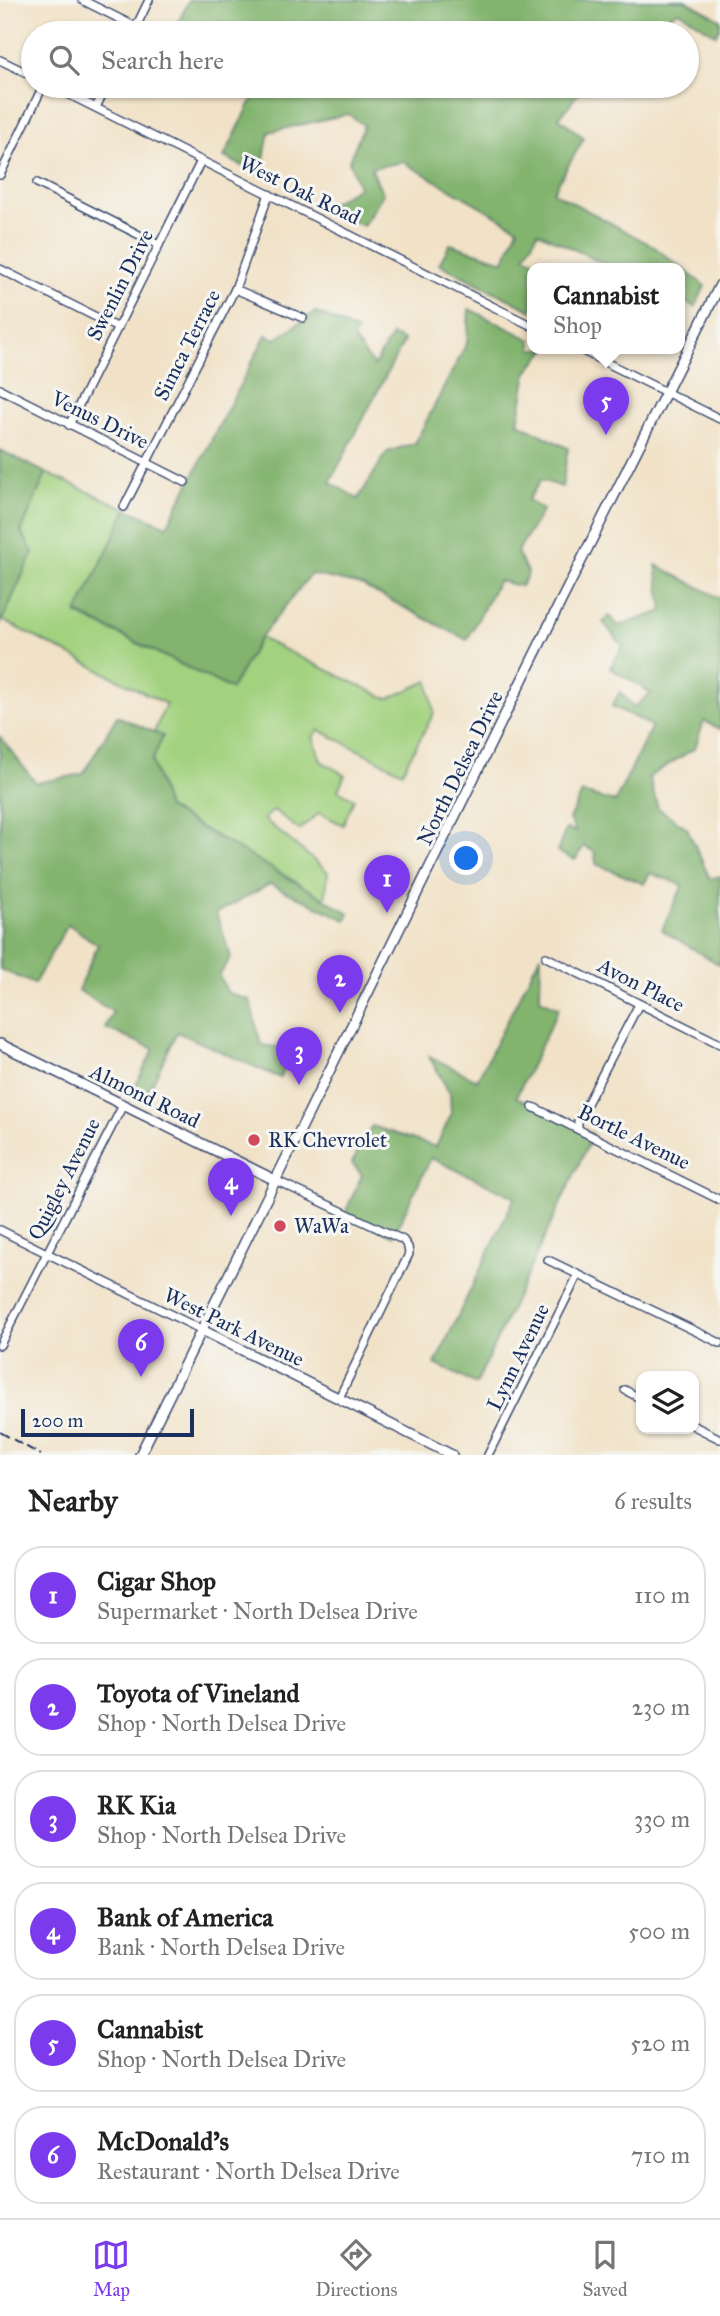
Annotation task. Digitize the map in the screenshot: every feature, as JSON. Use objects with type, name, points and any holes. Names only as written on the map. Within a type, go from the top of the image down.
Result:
[{"type":"main road","name":"North Delsea Drive","points":[[140,1455],[720,285]]},
{"type":"main road","name":"Almond Road","points":[[0,1044],[275,1180]]},
{"type":"main road","name":"West Park Avenue","points":[[202,1329],[453,1455]]},
{"type":"street","points":[[82,0],[118,21]]},
{"type":"street","points":[[138,21],[149,0]]},
{"type":"street","points":[[0,60],[21,70]]},
{"type":"street","points":[[0,175],[37,98]]},
{"type":"street","name":"West Oak Road","points":[[77,98],[527,323]]},
{"type":"street","points":[[96,107],[101,98]]},
{"type":"street","name":"Swenlin Drive","points":[[69,425],[201,161]]},
{"type":"street","points":[[37,183],[159,245]]},
{"type":"street","name":"Simca Terrace","points":[[124,507],[235,289],[269,194]]},
{"type":"street","points":[[0,269],[118,328]]},
{"type":"street","points":[[235,289],[303,318]]},
{"type":"street","points":[[589,354],[720,419]]},
{"type":"street","name":"Venus Drive","points":[[0,390],[185,482]]},
{"type":"street","name":"Avon Place","points":[[546,957],[720,1044]]},
{"type":"street","points":[[578,1129],[578,1121],[639,1004]]},
{"type":"street","name":"Quigley Avenue","points":[[0,1345],[122,1105]]},
{"type":"street","name":"Bortle Avenue","points":[[533,1107],[720,1200]]},
{"type":"street","points":[[275,1180],[403,1240],[408,1247],[409,1254],[339,1398]]},
{"type":"street","name":"West Park Avenue","points":[[0,1230],[202,1329]]},
{"type":"street","points":[[548,1260],[720,1343]]},
{"type":"street","name":"Lynn Avenue","points":[[488,1455],[578,1275]]},
{"type":"street","points":[[625,1390],[636,1396]]},
{"type":"street","points":[[699,1428],[720,1439]]},
{"type":"green space","points":[[189,0],[685,0],[720,19],[720,27],[716,35],[699,24],[699,21],[679,11],[665,21],[179,21]]},
{"type":"green space","points":[[253,98],[575,98],[559,118],[584,138],[553,192],[653,246],[675,263],[603,263],[538,232],[525,256],[539,263],[527,263],[527,308],[439,264],[450,244],[504,261],[518,228],[403,162],[371,168],[383,194],[363,226],[325,207],[359,187],[349,161],[364,125],[348,114],[269,132],[261,175],[224,157]]},
{"type":"green space","points":[[685,271],[705,286],[695,307],[685,302]]},
{"type":"green space","points":[[469,309],[527,338],[527,354],[543,354],[527,372],[518,423],[568,448],[562,487],[541,480],[528,500],[543,510],[517,552],[528,574],[521,586],[498,581],[467,640],[361,585],[311,574],[260,638],[231,689],[77,613],[127,509],[167,526],[266,335],[276,339],[315,312],[357,331],[353,339],[374,366],[392,335],[404,341],[330,482],[358,499],[387,452],[415,443],[467,343]]},
{"type":"green space","points":[[0,450],[46,473],[21,532],[33,552],[0,625]]},
{"type":"green space","points":[[46,473],[127,509],[77,614],[231,689],[260,638],[388,699],[428,681],[434,713],[402,772],[319,730],[313,737],[321,761],[345,775],[338,790],[354,799],[343,825],[319,813],[299,830],[274,810],[264,819],[328,872],[325,899],[167,808],[152,761],[162,737],[154,732],[166,704],[2,620],[33,552],[21,532]]},
{"type":"green space","points":[[656,565],[720,598],[720,729],[704,721],[695,748],[649,777],[658,808],[687,828],[710,879],[720,876],[720,965],[662,930],[683,885],[650,873],[644,884],[596,864],[595,852],[584,846],[575,860],[557,852],[566,829],[576,832],[569,819],[582,793],[615,802],[652,726],[612,706],[620,692],[634,707],[651,693],[610,668],[623,646],[603,622],[609,616],[619,626],[663,611]]},
{"type":"green space","points":[[117,716],[163,736],[152,761],[167,808],[349,913],[346,920],[270,884],[216,913],[231,957],[219,976],[228,993],[250,1000],[261,1045],[295,1049],[280,1078],[177,1032],[144,1101],[131,1094],[154,1049],[105,1028],[113,1012],[78,990],[98,945],[68,924],[34,984],[0,969],[0,737],[36,783],[83,774]]},
{"type":"green space","points":[[541,954],[540,999],[559,1008],[516,1097],[593,1134],[476,1384],[435,1364],[515,1197],[431,1158],[393,1236],[345,1213],[362,1175],[352,1163],[372,1126],[436,1147],[451,1115],[450,1094],[429,1056],[477,1080]]},
{"type":"railway","points":[[0,1432],[41,1455]]},
{"type":"place","name":"Cannabist","points":[[606,435]]},
{"type":"place","name":"Cigar Shop","points":[[387,913]]},
{"type":"place","name":"Toyota of Vineland","points":[[340,1013]]},
{"type":"place","name":"RK Kia","points":[[299,1085]]},
{"type":"place","name":"RK Chevrolet","points":[[254,1140]]},
{"type":"place","name":"Bank of America","points":[[231,1216]]},
{"type":"place","name":"WaWa","points":[[280,1226]]},
{"type":"place","name":"McDonald's","points":[[141,1377]]}]
